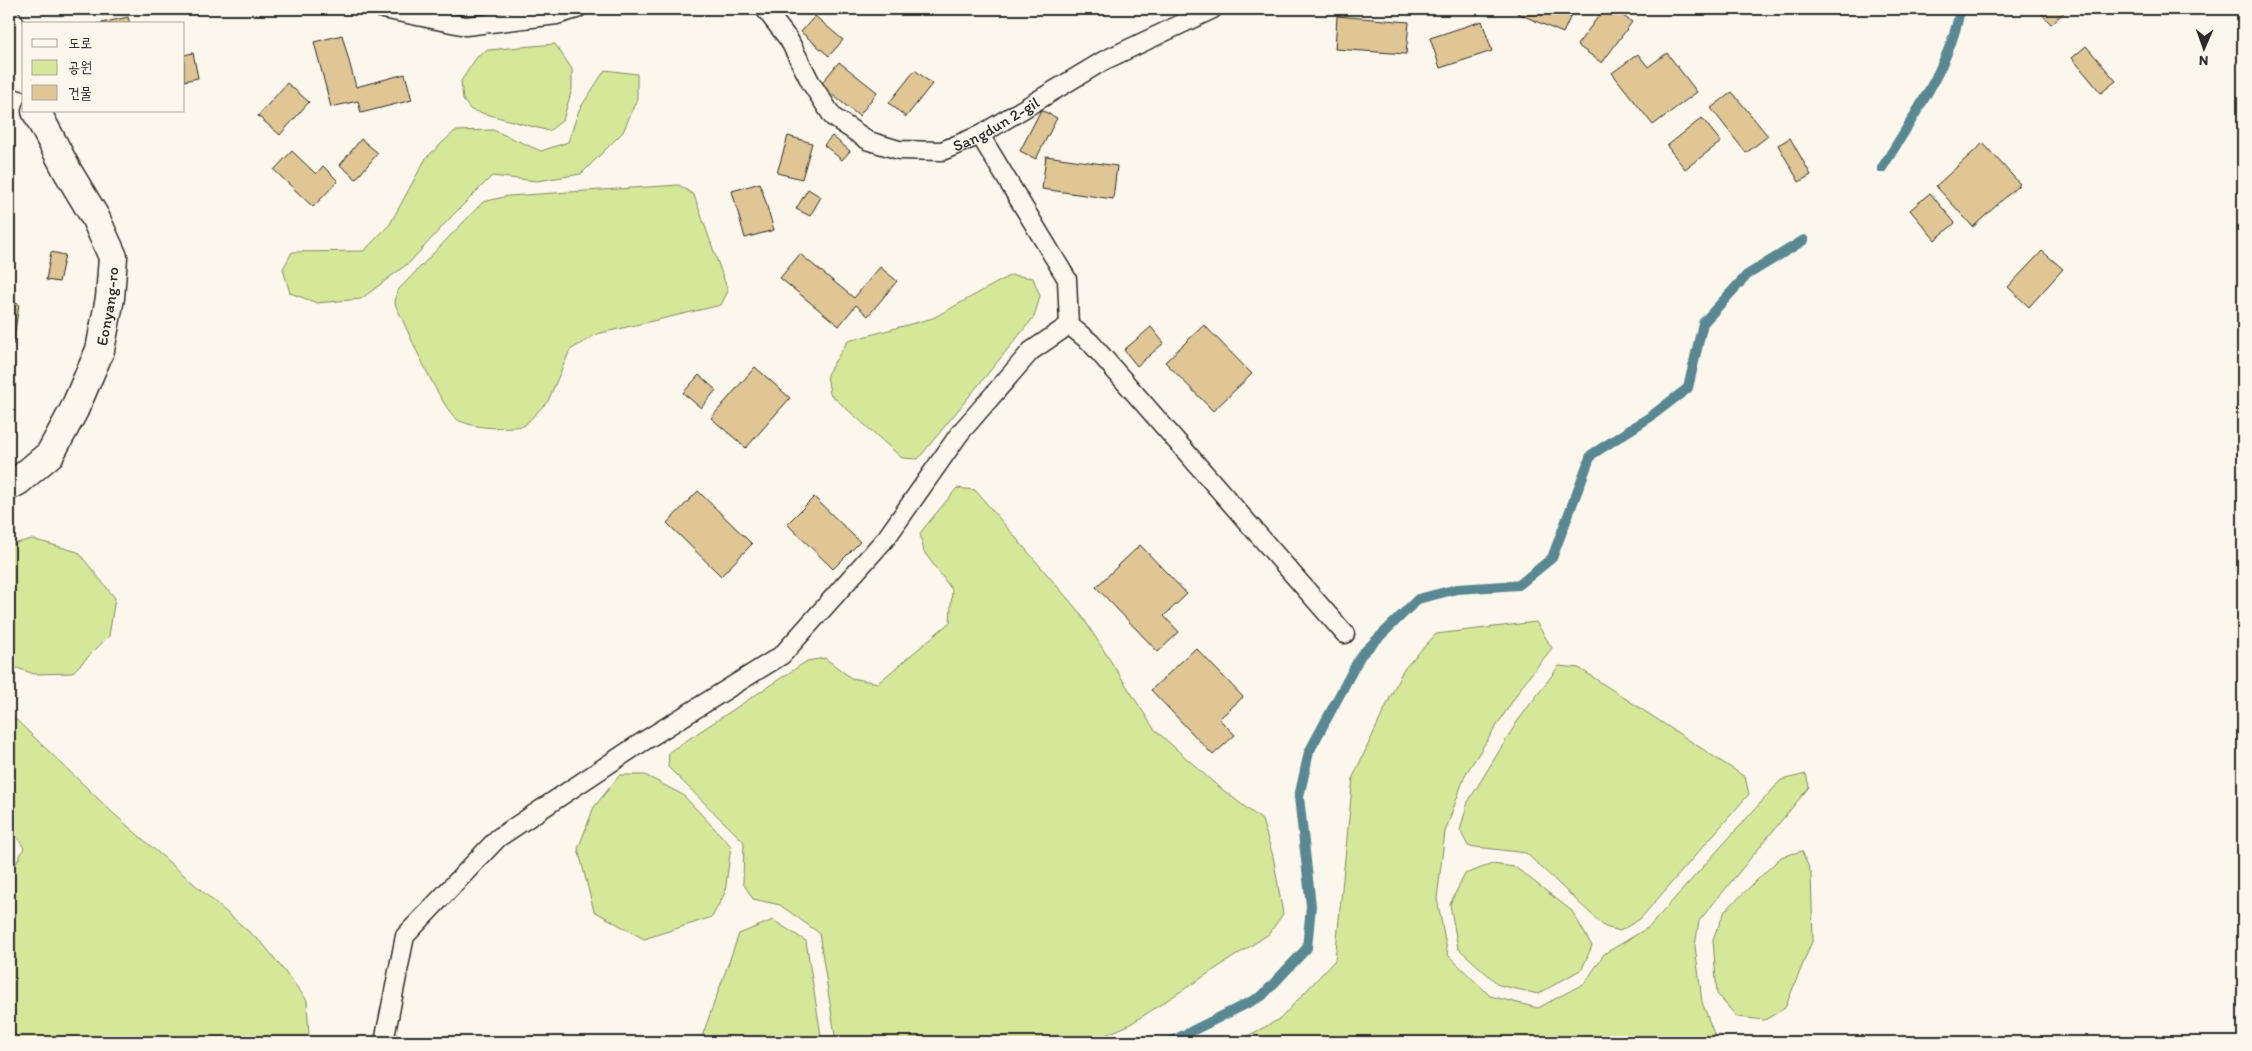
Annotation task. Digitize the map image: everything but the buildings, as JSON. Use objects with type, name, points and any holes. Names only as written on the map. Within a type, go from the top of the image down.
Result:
[{"type":"street","points":[[9,23],[22,69]]},
{"type":"street","name":"Eonyang-ro","points":[[9,486],[18,481],[50,454],[74,410],[100,350],[113,257],[95,217],[68,172],[37,112]]},
{"type":"lane","points":[[383,9],[466,26],[557,15],[577,9]]},
{"type":"lane","name":"Sangdun 2-gil","points":[[765,9],[789,40],[811,83],[833,117],[869,141],[899,150],[942,151],[980,135],[1103,61],[1213,9]]},
{"type":"lane","points":[[980,135],[1067,279],[1069,325],[1090,342],[1345,634]]},
{"type":"lane","points":[[384,1042],[405,936],[498,838],[636,746],[782,655],[888,537],[960,434],[1031,351],[1069,325]]},
{"type":"green space","points":[[555,44],[572,69],[572,89],[563,120],[549,131],[471,110],[463,100],[461,81],[477,57],[488,50]]},
{"type":"green space","points":[[605,70],[637,74],[637,99],[623,132],[581,174],[537,181],[492,176],[410,262],[361,299],[317,303],[290,293],[283,269],[292,252],[364,251],[390,224],[426,158],[455,131],[493,130],[541,151],[568,142],[579,110]]},
{"type":"green space","points":[[679,185],[694,195],[728,291],[721,305],[597,334],[570,350],[548,401],[524,426],[500,428],[476,426],[460,421],[453,415],[435,387],[395,304],[397,291],[483,202],[508,196]]},
{"type":"green space","points":[[1011,275],[1033,278],[1040,296],[1034,317],[918,459],[902,458],[830,394],[827,374],[848,341],[933,318]]},
{"type":"green space","points":[[957,488],[975,490],[1080,613],[1154,729],[1214,783],[1262,820],[1273,856],[1283,914],[1269,934],[1129,1025],[1089,1042],[836,1042],[819,933],[780,905],[753,899],[743,883],[744,842],[668,767],[669,752],[807,661],[825,658],[851,678],[878,683],[950,622],[952,590],[924,552],[920,533]]},
{"type":"green space","points":[[32,539],[78,552],[115,598],[109,636],[72,673],[34,674],[9,665],[9,545]]},
{"type":"green space","points":[[1536,622],[1552,648],[1524,683],[1465,775],[1445,832],[1437,899],[1448,955],[1490,996],[1538,1008],[1585,983],[1604,954],[1649,927],[1781,780],[1806,774],[1809,787],[1699,921],[1695,946],[1702,1002],[1717,1042],[1236,1042],[1280,1019],[1335,960],[1353,777],[1403,670],[1436,634]]},
{"type":"green space","points":[[1559,666],[1579,668],[1745,777],[1749,794],[1640,919],[1620,931],[1605,927],[1526,853],[1468,846],[1460,830],[1468,802],[1517,722]]},
{"type":"green space","points":[[9,713],[114,814],[264,945],[307,1000],[309,1037],[305,1042],[9,1042],[9,878],[24,848],[9,825]]},
{"type":"green space","points":[[620,775],[645,775],[683,795],[731,846],[725,893],[712,917],[644,939],[594,911],[578,849],[594,807]]},
{"type":"green space","points":[[1802,851],[1811,873],[1813,939],[1785,1008],[1765,1020],[1737,1017],[1717,994],[1713,939],[1725,911],[1781,857]]},
{"type":"green space","points":[[1492,864],[1515,867],[1572,911],[1592,946],[1582,969],[1538,994],[1499,985],[1458,948],[1450,904],[1465,874]]},
{"type":"green space","points":[[773,920],[806,941],[822,1042],[700,1042],[739,934]]},
{"type":"waterway","points":[[1882,168],[1917,111],[1939,70],[1956,29],[1960,9]]},
{"type":"waterway","points":[[1170,1042],[1262,996],[1307,948],[1311,906],[1299,797],[1309,752],[1361,655],[1418,599],[1457,589],[1519,585],[1552,558],[1591,455],[1650,417],[1688,388],[1703,323],[1747,275],[1804,240]]}]
